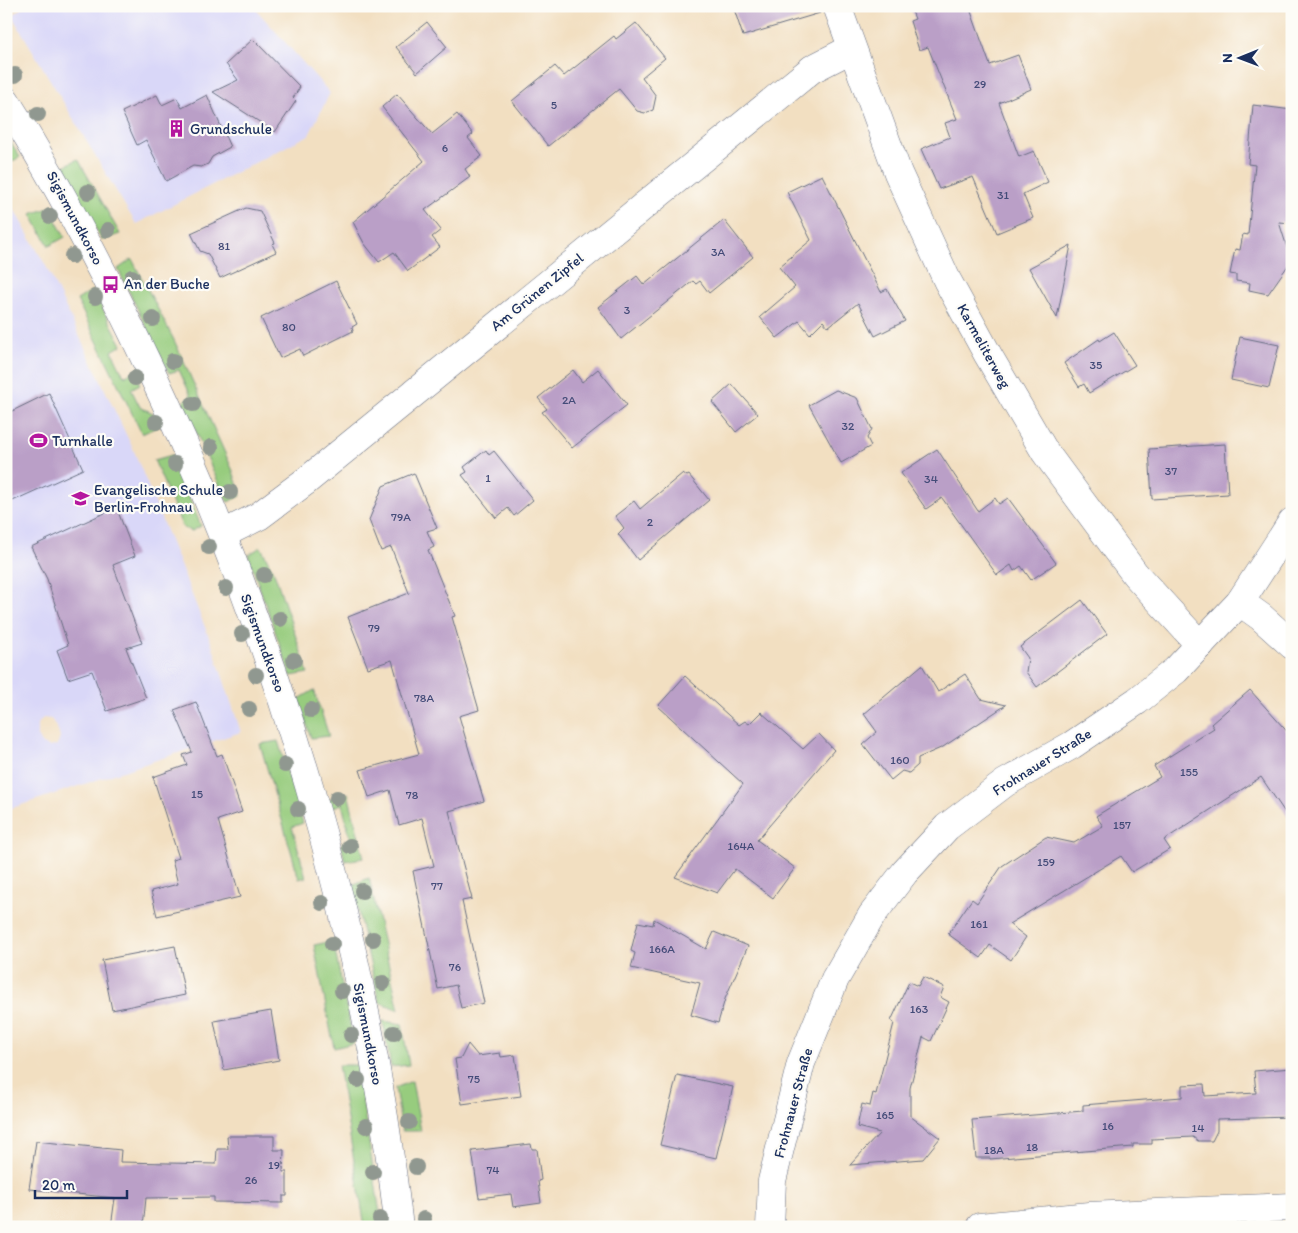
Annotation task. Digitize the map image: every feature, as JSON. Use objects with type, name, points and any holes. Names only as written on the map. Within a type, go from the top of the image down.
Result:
[{"type":"street","name":"Karmeliterweg","points":[[837,6],[851,49],[898,173],[946,280],[1045,452],[1135,574],[1200,645]]},
{"type":"street","name":"Am Grünen Zipfel","points":[[223,534],[259,516],[306,481],[812,69],[851,49]]},
{"type":"street","name":"Sigismundkorso","points":[[6,101],[42,158],[110,284],[173,418],[223,534],[280,692],[337,888],[378,1084],[399,1227]]},
{"type":"street","name":"Frohnauer Straße","points":[[770,1227],[772,1181],[801,1063],[835,979],[872,915],[905,872],[947,828],[1005,783],[1072,745],[1138,701],[1176,670],[1240,602],[1292,522]]},
{"type":"street","points":[[1240,602],[1261,617],[1292,645]]},
{"type":"street","points":[[980,1227],[1089,1216],[1292,1207]]},
{"type":"shaded area","points":[[25,6],[253,6],[330,93],[309,135],[136,224],[12,16]]},
{"type":"shaded area","name":"Evangelische Schule Berlin-Frohnau","points":[[6,195],[47,268],[134,451],[211,642],[241,732],[6,810]],"holes":[[[43,718],[51,719],[57,727],[60,738],[57,745],[50,747],[42,744],[37,736],[37,725]]]},
{"type":"green space","points":[[6,135],[20,157],[6,165]]},
{"type":"green space","points":[[78,159],[120,234],[102,240],[62,167]]},
{"type":"green space","points":[[49,208],[65,237],[49,246],[31,214]]},
{"type":"green space","points":[[132,259],[174,340],[233,471],[241,496],[228,502],[183,402],[191,396],[179,370],[169,373],[118,269]]},
{"type":"green space","points":[[93,290],[122,345],[112,351],[124,376],[134,371],[140,384],[131,389],[140,407],[153,413],[159,426],[142,434],[77,300]]},
{"type":"green space","points":[[172,455],[201,526],[192,531],[183,528],[154,460]]},
{"type":"green space","points":[[261,547],[275,575],[308,673],[291,676],[248,555]]},
{"type":"green space","points":[[314,690],[329,736],[311,738],[299,699]]},
{"type":"green space","points":[[278,741],[303,823],[292,827],[306,877],[299,879],[260,744]]},
{"type":"green space","points":[[348,793],[364,858],[345,861],[341,844],[351,840],[342,804],[331,808],[329,799]]},
{"type":"green space","points":[[369,878],[399,1010],[379,1002],[352,885]]},
{"type":"green space","points":[[333,941],[354,1043],[334,1048],[314,945]]},
{"type":"green space","points":[[383,1021],[402,1024],[409,1065],[391,1067]]},
{"type":"green space","points":[[338,1065],[357,1065],[382,1227],[365,1227]]},
{"type":"green space","points":[[412,1081],[421,1131],[402,1131],[395,1088]]},
{"type":"building","points":[[733,6],[819,6],[820,13],[743,36]]},
{"type":"building","points":[[910,6],[969,6],[990,65],[1018,55],[1031,89],[999,103],[1019,157],[1034,151],[1048,182],[1023,194],[1033,218],[997,233],[973,177],[939,189],[921,149],[950,137],[945,123],[957,119],[928,47],[919,50],[910,21],[915,19]]},
{"type":"building","points":[[427,22],[447,47],[417,73],[396,47]]},
{"type":"building","points":[[636,23],[665,58],[642,77],[656,96],[653,110],[645,113],[637,111],[619,89],[548,146],[512,101],[555,66],[564,76],[614,36],[616,39]]},
{"type":"building","name":"Grundschule","points":[[253,39],[300,87],[293,98],[296,101],[275,132],[213,92],[238,80],[226,64]]},
{"type":"building","points":[[397,94],[432,134],[457,114],[473,134],[468,138],[482,156],[465,169],[470,177],[425,210],[441,230],[432,237],[440,247],[408,271],[394,252],[379,262],[364,243],[353,222],[424,161],[382,107]]},
{"type":"building","name":"Grundschule","points":[[157,95],[162,105],[177,98],[182,108],[207,95],[230,147],[212,157],[208,164],[201,167],[193,166],[166,181],[146,140],[137,145],[122,112]]},
{"type":"building","points":[[1253,105],[1292,110],[1292,223],[1279,222],[1290,257],[1289,264],[1268,294],[1249,290],[1250,283],[1236,281],[1236,275],[1230,274],[1235,249],[1240,250],[1243,234],[1248,235],[1255,165],[1248,164]]},
{"type":"building","points":[[822,175],[881,292],[887,289],[905,321],[875,336],[858,303],[828,327],[823,321],[810,334],[799,321],[777,338],[760,317],[795,287],[779,267],[811,240],[787,192]]},
{"type":"building","points":[[246,208],[260,211],[275,243],[272,244],[276,252],[220,278],[208,254],[200,251],[191,233]]},
{"type":"building","points":[[724,220],[753,257],[709,293],[700,281],[696,284],[693,281],[621,339],[598,307],[637,276],[644,285]]},
{"type":"building","points":[[1071,245],[1057,318],[1029,268]]},
{"type":"building","points":[[336,281],[357,324],[352,327],[353,331],[303,356],[300,349],[280,358],[261,318]]},
{"type":"building","points":[[1114,332],[1135,365],[1089,393],[1084,384],[1079,387],[1064,363],[1099,339],[1100,341]]},
{"type":"building","points":[[1240,337],[1279,345],[1269,388],[1231,380]]},
{"type":"building","points":[[598,369],[627,405],[572,448],[542,412],[547,409],[538,398],[573,370],[582,382]]},
{"type":"building","points":[[732,384],[758,414],[736,432],[712,402]]},
{"type":"building","points":[[836,390],[857,398],[872,429],[867,438],[871,446],[841,463],[809,405]]},
{"type":"building","name":"Turnhalle","points":[[49,393],[83,469],[6,504],[6,414]]},
{"type":"building","points":[[1225,444],[1228,494],[1152,499],[1149,449]]},
{"type":"building","points":[[937,449],[978,511],[995,498],[999,504],[1008,498],[1056,563],[1031,580],[1021,566],[1014,571],[1011,565],[997,575],[942,498],[926,509],[901,473]]},
{"type":"building","points":[[486,450],[489,455],[494,451],[533,500],[514,516],[508,508],[496,518],[462,475],[467,472],[464,467]]},
{"type":"building","points":[[414,473],[437,528],[427,531],[434,547],[428,550],[455,616],[452,617],[479,710],[459,716],[484,801],[449,811],[472,899],[462,901],[484,1003],[461,1008],[456,985],[438,989],[413,871],[434,866],[422,818],[399,825],[390,790],[369,797],[360,770],[419,754],[392,660],[368,668],[348,617],[409,593],[391,547],[381,551],[369,520],[383,486]]},
{"type":"building","points":[[683,473],[687,476],[689,475],[709,500],[638,560],[618,534],[624,528],[615,516],[634,501],[640,509]]},
{"type":"building","points":[[117,509],[135,556],[113,565],[142,643],[126,648],[146,698],[107,711],[92,671],[68,679],[57,650],[68,645],[47,579],[31,547]]},
{"type":"building","points":[[1082,600],[1107,634],[1037,687],[1026,672],[1028,658],[1020,647]]},
{"type":"building","points":[[922,665],[938,692],[965,674],[981,699],[1006,705],[943,747],[918,758],[918,765],[909,773],[902,771],[891,780],[863,744],[877,732],[864,714]]},
{"type":"building","points":[[685,676],[739,725],[745,721],[749,724],[761,712],[803,749],[819,734],[834,750],[757,840],[795,868],[773,898],[735,869],[717,893],[675,877],[743,784],[658,706]]},
{"type":"building","points":[[1250,690],[1292,737],[1292,823],[1261,777],[1164,840],[1170,849],[1132,872],[1121,856],[1009,924],[1026,937],[1011,960],[990,945],[981,958],[948,934],[972,899],[977,903],[1002,866],[1046,837],[1074,843],[1103,826],[1096,816],[1160,777],[1154,766],[1214,728],[1211,724]]},
{"type":"building","points":[[196,702],[217,756],[222,754],[242,812],[218,820],[240,897],[157,916],[151,891],[178,884],[172,860],[179,858],[153,777],[187,765],[183,755],[192,752],[174,710]]},
{"type":"building","points":[[654,919],[706,949],[714,932],[748,946],[725,999],[718,1023],[691,1015],[700,983],[631,968],[635,953],[631,951],[638,922],[653,925]]},
{"type":"building","points":[[175,946],[185,995],[112,1010],[102,960]]},
{"type":"building","points":[[923,977],[944,987],[940,997],[949,1002],[931,1041],[923,1037],[910,1088],[910,1116],[940,1138],[923,1159],[850,1165],[880,1133],[857,1127],[862,1104],[870,1106],[873,1093],[876,1094],[894,1023],[891,1021],[909,982],[918,986]]},
{"type":"building","points":[[271,1011],[279,1060],[224,1070],[214,1021]]},
{"type":"building","points":[[468,1044],[478,1056],[500,1053],[501,1057],[515,1055],[521,1096],[462,1104],[455,1059],[461,1058]]},
{"type":"building","points":[[1292,1068],[1292,1117],[1217,1119],[1217,1131],[1212,1141],[1198,1141],[1193,1137],[1152,1139],[1152,1144],[1133,1144],[1133,1147],[990,1159],[976,1158],[972,1120],[1083,1111],[1083,1105],[1182,1097],[1182,1085],[1204,1084],[1205,1096],[1256,1093],[1254,1071]]},
{"type":"building","points":[[677,1075],[733,1087],[716,1158],[660,1145]]},
{"type":"building","points":[[227,1136],[274,1136],[274,1150],[284,1150],[283,1172],[287,1172],[287,1196],[283,1196],[283,1203],[214,1202],[214,1197],[146,1198],[143,1227],[111,1227],[115,1198],[29,1189],[36,1141],[121,1150],[120,1162],[216,1164],[217,1149],[228,1149]]},
{"type":"building","points":[[531,1144],[532,1149],[537,1149],[541,1180],[538,1181],[541,1203],[513,1207],[511,1194],[479,1198],[472,1151]]},
{"type":"place","name":"Grundschule","points":[[176,129]]},
{"type":"place","name":"An der Buche","points":[[110,284]]},
{"type":"place","name":"Turnhalle","points":[[38,441]]},
{"type":"place","name":"Evangelische Schule Berlin-Frohnau","points":[[80,499]]}]
